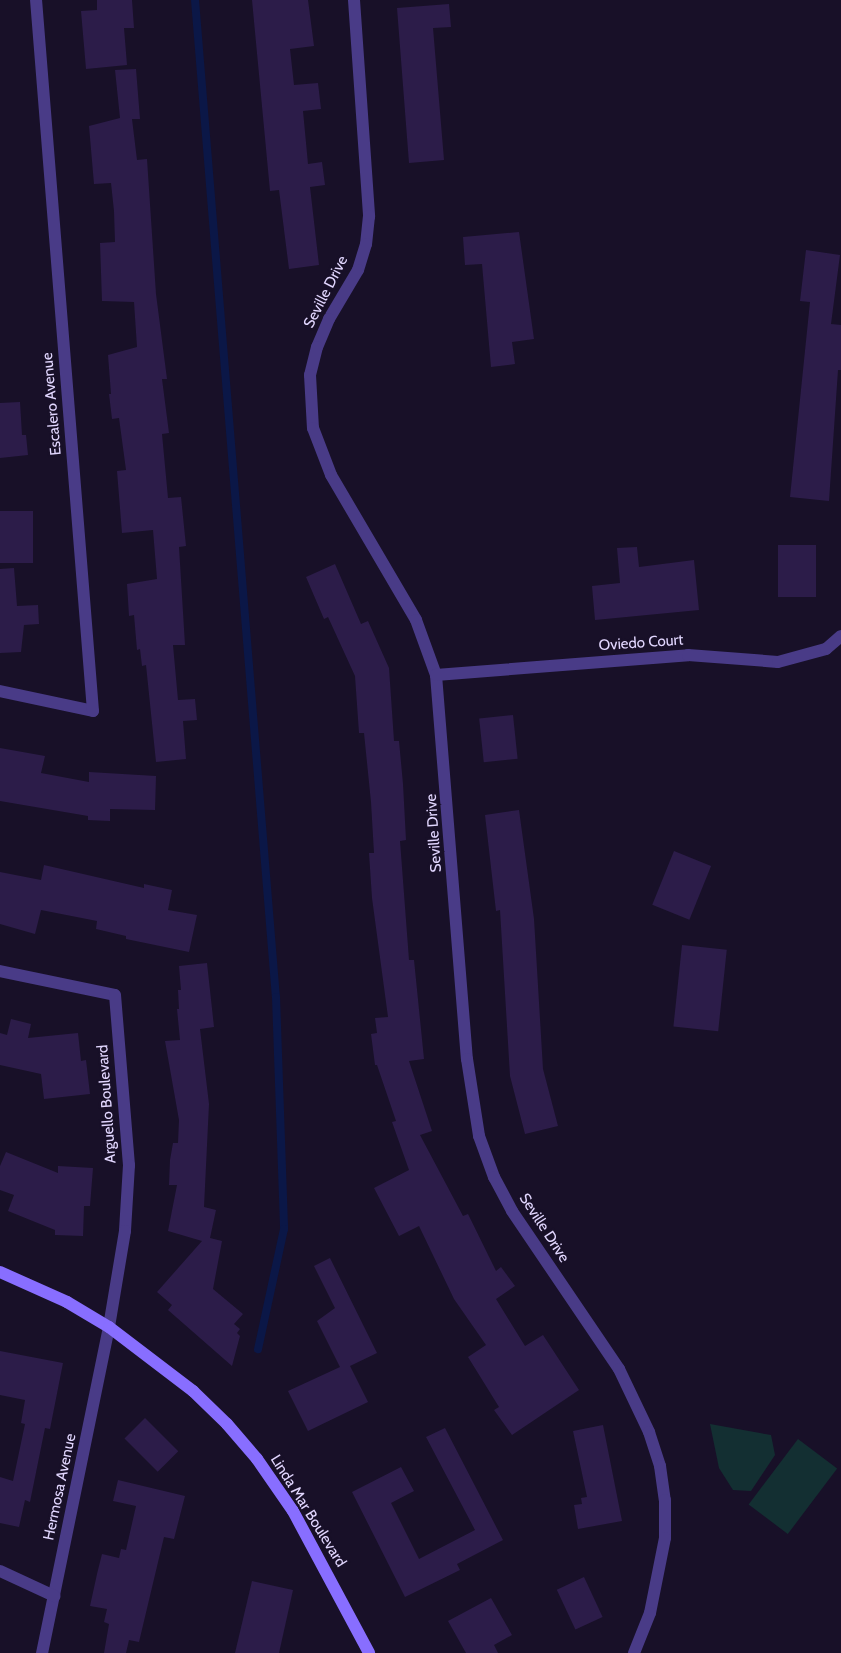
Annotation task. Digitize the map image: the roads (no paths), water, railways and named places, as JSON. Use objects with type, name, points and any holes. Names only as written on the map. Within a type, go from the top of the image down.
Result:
[{"type":"street","name":"Escalero Avenue","points":[[0,691],[93,711],[36,0]]},
{"type":"street","name":"Seville Drive","points":[[354,0],[370,216],[366,244],[358,270],[329,319],[316,348],[310,375],[312,418],[320,451],[331,475],[416,620],[436,675],[467,1059],[480,1136],[494,1177],[512,1211],[622,1376],[649,1432],[660,1466],[665,1500],[665,1538],[650,1613],[634,1653]]},
{"type":"street","name":"Oviedo Court","points":[[436,675],[688,655],[778,662],[826,649],[841,636]]},
{"type":"street","name":"Arguello Boulevard","points":[[0,971],[115,996],[129,1198],[109,1327]]},
{"type":"street","name":"Linda Mar Boulevard","points":[[0,1272],[67,1302],[109,1327],[193,1391],[257,1458],[308,1535],[369,1653]]},
{"type":"street","name":"Hermosa Avenue","points":[[42,1653],[109,1327]]},
{"type":"street","points":[[0,1571],[54,1596]]},
{"type":"waterway","points":[[195,0],[276,997],[284,1229],[258,1349]]}]
